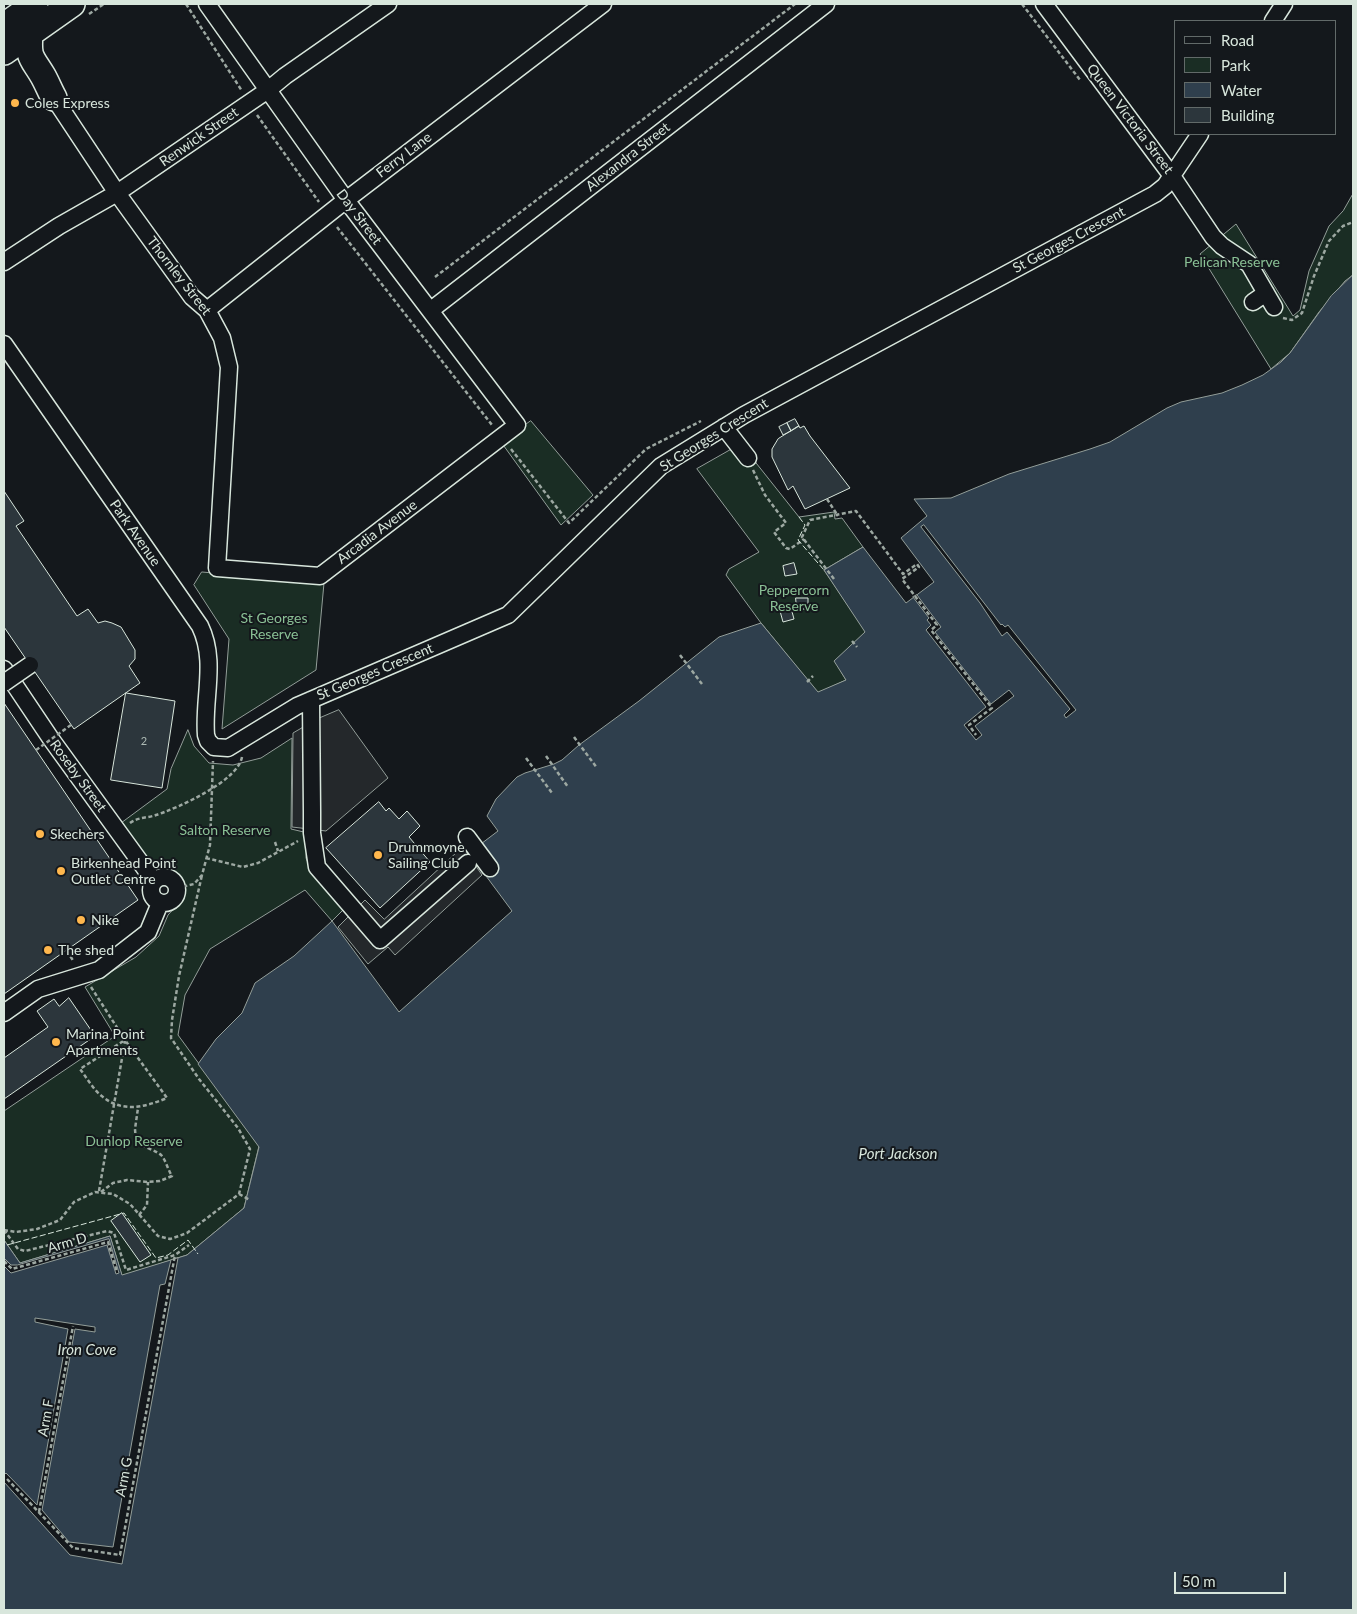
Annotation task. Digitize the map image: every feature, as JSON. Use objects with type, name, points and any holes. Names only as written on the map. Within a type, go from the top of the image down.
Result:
[{"type":"highway","points":[[4,26],[35,4]]},
{"type":"highway","points":[[4,52],[72,4]]},
{"type":"highway","points":[[30,33],[29,52],[32,60],[44,76],[54,98]]},
{"type":"street","name":"Day Street","points":[[208,4],[346,200],[517,425]]},
{"type":"street","name":"Renwick Street","points":[[4,262],[59,226],[117,193],[268,90],[388,4]]},
{"type":"street","name":"Ferry Lane","points":[[208,310],[346,200],[603,4]]},
{"type":"street","name":"Alexandra Street","points":[[430,310],[826,4]]},
{"type":"street","name":"Queen Victoria Street","points":[[1044,4],[1172,176],[1213,237],[1222,246],[1249,264],[1264,301]]},
{"type":"street","points":[[1274,20],[1284,4]]},
{"type":"street","name":"Thornley Street","points":[[54,98],[117,193],[192,297],[208,310],[222,338],[229,367],[217,568]]},
{"type":"street","name":"St Georges Crescent","points":[[211,744],[228,748],[297,706],[508,615],[661,466],[724,427],[1155,194],[1166,186],[1199,135]]},
{"type":"street","name":"Park Avenue","points":[[4,344],[200,626],[206,638],[209,655],[206,728],[211,744]]},
{"type":"street","name":"Arcadia Avenue","points":[[217,568],[320,576],[517,425]]},
{"type":"street","points":[[724,427],[748,458]]},
{"type":"street","points":[[4,683],[30,665]]},
{"type":"street","name":"Roseby Street","points":[[4,669],[51,739],[154,881],[151,894],[160,903]]},
{"type":"street","points":[[311,700],[312,833],[317,867],[380,940],[468,863]]},
{"type":"street","points":[[467,837],[490,868]]},
{"type":"street","points":[[4,1012],[38,989],[99,970],[148,932],[160,903],[170,903],[176,897],[177,888],[168,877],[154,881]]},
{"type":"path","points":[[186,4],[249,103],[328,215],[569,523]]},
{"type":"path","name":"Alexandra Street","points":[[435,277],[795,4]]},
{"type":"path","points":[[1264,301],[1281,317],[1287,320],[1292,320],[1302,313],[1314,276],[1329,241],[1343,226],[1353,222]]},
{"type":"path","points":[[748,458],[765,495],[786,523],[774,532],[786,548],[790,549],[804,539]]},
{"type":"path","points":[[826,499],[838,516]]},
{"type":"path","points":[[834,579],[802,537],[810,520],[856,512],[904,574],[917,564],[919,567],[902,579],[937,625],[931,630],[992,708],[969,726],[976,735]]},
{"type":"path","points":[[852,641],[857,647]]},
{"type":"path","points":[[680,655],[702,684]]},
{"type":"path","points":[[807,682],[813,676]]},
{"type":"path","points":[[36,750],[71,725]]},
{"type":"path","points":[[574,736],[597,768]]},
{"type":"path","points":[[117,831],[134,820],[156,815],[180,806],[212,788],[233,772],[242,760],[244,738]]},
{"type":"path","points":[[4,1230],[16,1232],[37,1228],[60,1220],[74,1202],[99,1192],[113,1194],[130,1204],[158,1236],[170,1239],[187,1233],[239,1194],[250,1149],[238,1128],[199,1079],[171,1038],[179,976],[210,845],[211,744]]},
{"type":"path","points":[[546,756],[568,787]]},
{"type":"path","points":[[526,758],[552,793]]},
{"type":"path","points":[[206,858],[243,867],[258,863],[312,833]]},
{"type":"path","points":[[275,842],[278,851]]},
{"type":"path","points":[[177,888],[194,884],[202,875]]},
{"type":"path","points":[[67,951],[125,1040],[167,1098],[138,1107],[119,1107],[102,1097],[80,1069],[125,1040]]},
{"type":"path","points":[[99,1192],[125,1040]]},
{"type":"path","points":[[99,1192],[113,1183],[127,1180],[160,1181],[172,1176],[162,1156],[154,1150],[145,1149],[136,1142],[135,1129],[138,1107]]},
{"type":"path","points":[[139,1215],[147,1205],[148,1182]]},
{"type":"path","points":[[239,1194],[250,1200]]},
{"type":"path","points":[[4,1230],[18,1249],[30,1251],[107,1230],[114,1232],[126,1270],[175,1255],[189,1245]]},
{"type":"path","name":"Arm D","points":[[4,1260],[12,1269],[108,1242],[117,1272]]},
{"type":"path","name":"Arm G","points":[[7,1479],[73,1548],[120,1555],[175,1255]]},
{"type":"path","name":"Arm F","points":[[39,1512],[73,1326]]},
{"type":"green space","name":"Pelican Reserve","points":[[1353,194],[1353,275],[1345,281],[1319,312],[1290,353],[1271,369],[1200,254],[1236,224],[1293,316],[1300,310],[1309,271],[1329,226],[1343,211]]},
{"type":"green space","points":[[531,421],[593,495],[561,525],[501,442]]},
{"type":"green space","name":"Peppercorn Reserve","points":[[741,444],[799,517],[834,512],[835,519],[842,518],[863,547],[824,570],[866,632],[835,661],[846,680],[818,693],[761,623],[726,575],[729,569],[759,552],[697,469]]},
{"type":"green space","name":"St Georges Reserve","points":[[202,572],[324,583],[316,670],[222,729],[229,639],[194,585]]},
{"type":"green space","name":"Dunlop Reserve","points":[[188,730],[194,746],[209,763],[233,765],[261,758],[292,738],[291,829],[308,833],[306,858],[313,874],[343,910],[332,921],[305,890],[210,949],[185,995],[178,1035],[259,1146],[244,1208],[187,1255],[122,1276],[110,1236],[20,1263],[4,1240],[4,1111],[115,1036],[85,987],[136,957],[159,936],[168,915],[178,904],[184,893],[182,881],[170,868],[146,858],[121,823],[167,789],[171,769]]},
{"type":"shaded area","points":[[339,710],[388,778],[326,831],[292,827],[293,733],[317,719]]},
{"type":"shaded area","points":[[463,847],[482,875],[395,955],[388,947],[368,964],[338,927],[365,900],[384,919]]},
{"type":"water","name":"Port Jackson","points":[[1353,275],[1353,1610],[4,1610],[4,1240],[20,1263],[110,1236],[122,1275],[187,1255],[244,1208],[259,1147],[198,1064],[216,1039],[242,1013],[255,983],[294,956],[332,921],[399,1012],[512,911],[469,853],[498,831],[487,816],[496,799],[517,777],[562,760],[719,637],[761,623],[818,692],[846,680],[834,661],[865,632],[824,570],[863,547],[906,603],[934,582],[901,538],[927,516],[914,499],[951,498],[1009,474],[1110,442],[1167,408],[1181,402],[1222,393],[1263,375],[1290,353],[1331,296]]},
{"type":"pier","points":[[924,525],[1001,625],[1005,627],[1008,625],[1076,710],[1066,718],[1064,715],[1070,709],[1007,632],[1002,636],[980,603],[921,527]]},
{"type":"pier","points":[[917,595],[941,627],[935,632],[991,704],[1009,690],[1014,696],[975,726],[982,735],[976,740],[964,725],[986,707],[926,630],[931,625],[927,620],[929,618],[913,597]]},
{"type":"pier","points":[[109,1239],[119,1273],[116,1274],[107,1245],[11,1273],[4,1266],[4,1258],[11,1265],[17,1265]]},
{"type":"pier","points":[[178,1258],[122,1564],[70,1555],[4,1482],[4,1475],[6,1473],[37,1505],[68,1329],[35,1322],[35,1318],[95,1327],[95,1332],[75,1329],[42,1510],[69,1542],[113,1547],[160,1285],[165,1284],[171,1260]]},
{"type":"building","points":[[795,419],[799,426],[791,431],[787,423]]},
{"type":"building","points":[[787,423],[791,431],[783,435],[779,427]]},
{"type":"building","points":[[799,426],[800,428],[804,426],[850,488],[805,509],[793,486],[788,490],[772,457],[772,449],[778,439]]},
{"type":"building","points":[[4,491],[24,521],[16,526],[77,616],[88,609],[98,623],[105,621],[121,627],[135,650],[135,659],[129,666],[140,683],[74,729],[4,627]]},
{"type":"building","points":[[794,563],[797,574],[785,576],[783,566]]},
{"type":"building","points":[[796,598],[808,598],[808,609],[797,609]]},
{"type":"building","points":[[791,608],[794,619],[783,622],[780,611]]},
{"type":"building","points":[[126,693],[175,701],[162,788],[111,780]]},
{"type":"building","name":"Birkenhead Point Outlet Centre","points":[[4,703],[138,900],[4,994]]},
{"type":"building","name":"Drummoyne Sailing Club","points":[[379,802],[386,811],[389,808],[399,819],[407,811],[420,826],[409,837],[430,862],[380,908],[326,848]]},
{"type":"building","name":"Marina Point Apartments","points":[[69,998],[95,1036],[4,1099],[4,1058],[48,1027],[37,1011],[54,999],[59,1006]]},
{"type":"building","points":[[122,1213],[151,1255],[140,1262],[111,1221]]},
{"type":"fence","points":[[799,517],[805,525],[798,540],[824,570]]},
{"type":"fence","points":[[7,1245],[124,1213],[156,1258],[168,1255],[188,1240],[198,1254]]},
{"type":"place","name":"Coles Express","points":[[15,103]]},
{"type":"place","name":"Skechers","points":[[40,834]]},
{"type":"place","name":"Drummoyne Sailing Club","points":[[378,855]]},
{"type":"place","name":"Birkenhead Point Outlet Centre","points":[[61,871]]},
{"type":"place","name":"Nike","points":[[81,920]]},
{"type":"place","name":"The shed","points":[[48,950]]},
{"type":"place","name":"Marina Point Apartments","points":[[56,1042]]},
{"type":"park label","name":"Salton Reserve","points":[[225,830]]},
{"type":"water label","name":"Iron Cove","points":[[87,1350]]}]
